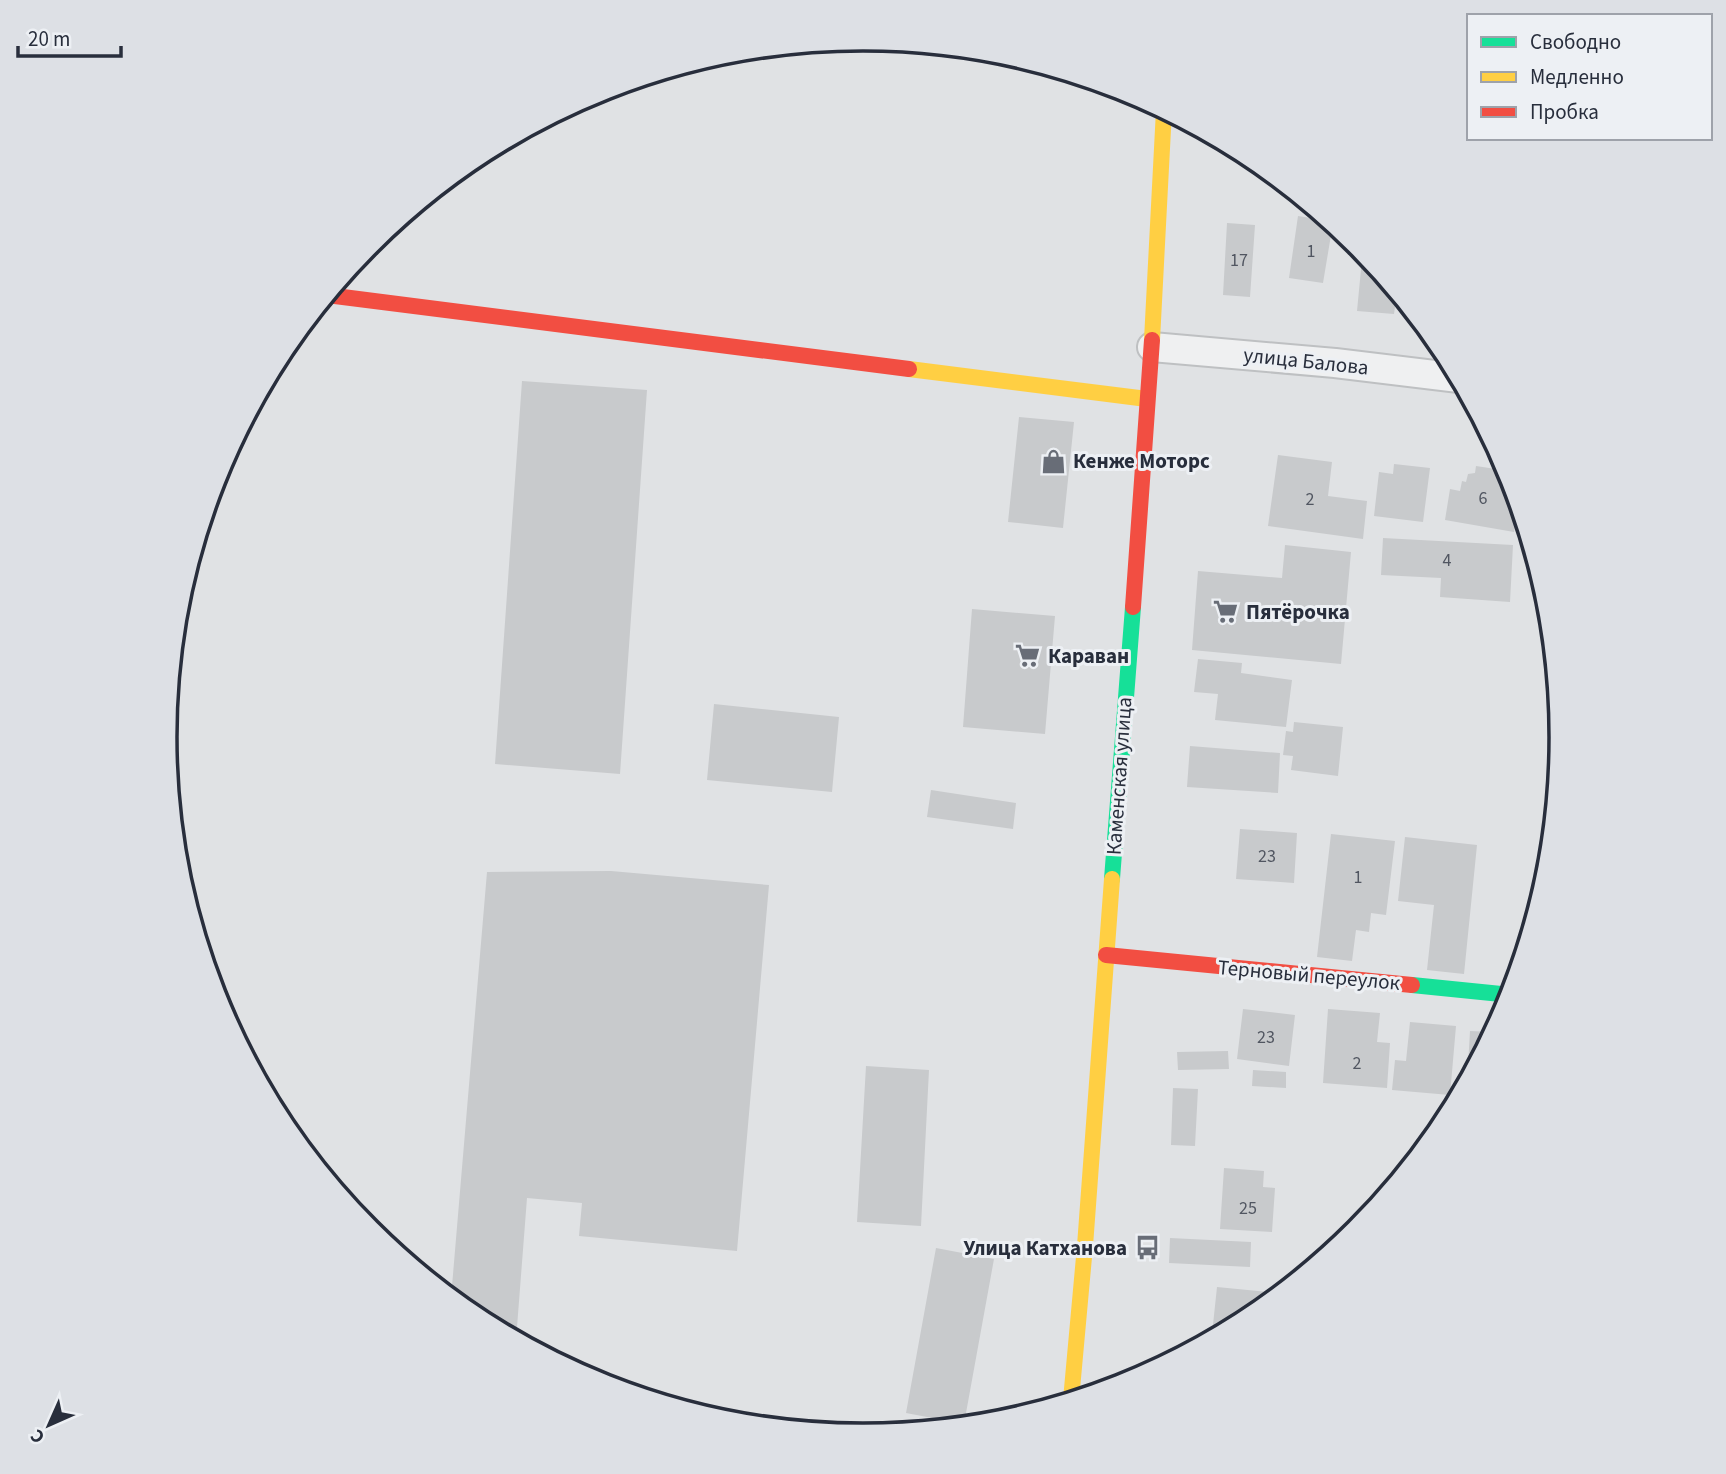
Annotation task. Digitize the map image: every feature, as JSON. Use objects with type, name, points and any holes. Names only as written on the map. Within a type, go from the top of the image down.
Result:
[{"type":"street","name":"Каменская улица","points":[[1072,1391],[1152,347],[1163,120]]},
{"type":"street","points":[[338,296],[1147,400]]},
{"type":"street","name":"улица Балова","points":[[1152,347],[1335,363],[1446,376]]},
{"type":"street","name":"Терновый переулок","points":[[1106,955],[1499,994]]},
{"type":"building","points":[[1298,216],[1311,218],[1331,236],[1323,283],[1289,278]]},
{"type":"building","points":[[1227,223],[1255,225],[1250,297],[1223,295]]},
{"type":"building","points":[[1361,266],[1395,305],[1394,314],[1357,311]]},
{"type":"building","points":[[522,381],[647,390],[620,774],[495,764]]},
{"type":"building","points":[[1019,417],[1074,422],[1063,528],[1008,522]]},
{"type":"building","points":[[1278,455],[1332,462],[1328,496],[1367,501],[1363,539],[1268,526]]},
{"type":"building","points":[[1394,464],[1430,468],[1423,522],[1374,516],[1379,472],[1393,474]]},
{"type":"building","points":[[1476,466],[1495,469],[1513,516],[1514,532],[1445,520],[1450,489],[1460,491],[1462,481],[1466,482],[1468,474],[1475,473]]},
{"type":"building","points":[[1383,538],[1513,545],[1510,602],[1440,597],[1441,578],[1381,575]]},
{"type":"building","points":[[1285,545],[1351,552],[1341,664],[1192,650],[1198,571],[1282,578]]},
{"type":"building","points":[[972,609],[1055,616],[1045,734],[963,727]]},
{"type":"building","points":[[1198,659],[1242,663],[1241,673],[1292,680],[1286,727],[1215,720],[1218,694],[1194,692]]},
{"type":"building","points":[[714,704],[839,717],[832,792],[707,780]]},
{"type":"building","points":[[1294,722],[1343,727],[1338,776],[1291,770],[1293,756],[1283,755],[1286,731],[1293,732]]},
{"type":"building","points":[[1190,746],[1280,753],[1278,793],[1187,787]]},
{"type":"building","points":[[931,790],[1016,803],[1013,829],[927,817]]},
{"type":"building","points":[[1240,829],[1297,833],[1294,883],[1236,879]]},
{"type":"building","points":[[1331,834],[1395,841],[1386,915],[1371,913],[1369,932],[1356,930],[1352,961],[1317,957]]},
{"type":"building","points":[[1405,837],[1477,845],[1464,974],[1427,970],[1434,905],[1398,901]]},
{"type":"building","points":[[611,871],[769,885],[737,1251],[579,1236],[582,1203],[527,1198],[517,1329],[452,1286],[487,872]]},
{"type":"building","points":[[1243,1009],[1295,1015],[1289,1066],[1237,1059]]},
{"type":"building","points":[[1328,1009],[1380,1013],[1377,1042],[1390,1043],[1387,1088],[1323,1083]]},
{"type":"building","points":[[1410,1022],[1456,1026],[1448,1095],[1392,1090],[1395,1060],[1406,1061]]},
{"type":"building","points":[[1470,1031],[1482,1032],[1478,1041],[1468,1059]]},
{"type":"building","points":[[1228,1051],[1229,1069],[1178,1070],[1177,1052]]},
{"type":"building","points":[[866,1066],[929,1070],[921,1226],[857,1222]]},
{"type":"building","points":[[1253,1070],[1286,1072],[1286,1088],[1252,1086]]},
{"type":"building","points":[[1173,1088],[1198,1089],[1195,1146],[1171,1145]]},
{"type":"building","points":[[1224,1168],[1264,1171],[1263,1187],[1275,1188],[1272,1232],[1220,1229]]},
{"type":"building","points":[[1170,1238],[1251,1242],[1250,1267],[1169,1263]]},
{"type":"building","points":[[936,1248],[994,1259],[966,1415],[937,1419],[906,1413]]},
{"type":"building","points":[[1217,1287],[1266,1292],[1244,1308],[1213,1327]]},
{"type":"traffic: fast","points":[[1112,879],[1133,607]]},
{"type":"traffic: fast","points":[[1412,985],[1499,994]]},
{"type":"traffic: slow","points":[[1152,340],[1163,120]]},
{"type":"traffic: slow","points":[[909,369],[1147,399]]},
{"type":"traffic: slow","points":[[1072,1391],[1112,879]]},
{"type":"traffic: jam","points":[[338,296],[909,369]]},
{"type":"traffic: jam","points":[[1133,607],[1152,340]]},
{"type":"traffic: jam","points":[[1106,955],[1412,985]]},
{"type":"place","name":"Кенже Моторс","points":[[1053,461]]},
{"type":"place","name":"Пятёрочка","points":[[1226,612]]},
{"type":"place","name":"Караван","points":[[1028,656]]},
{"type":"place","name":"Улица Катханова","points":[[1147,1248]]}]
